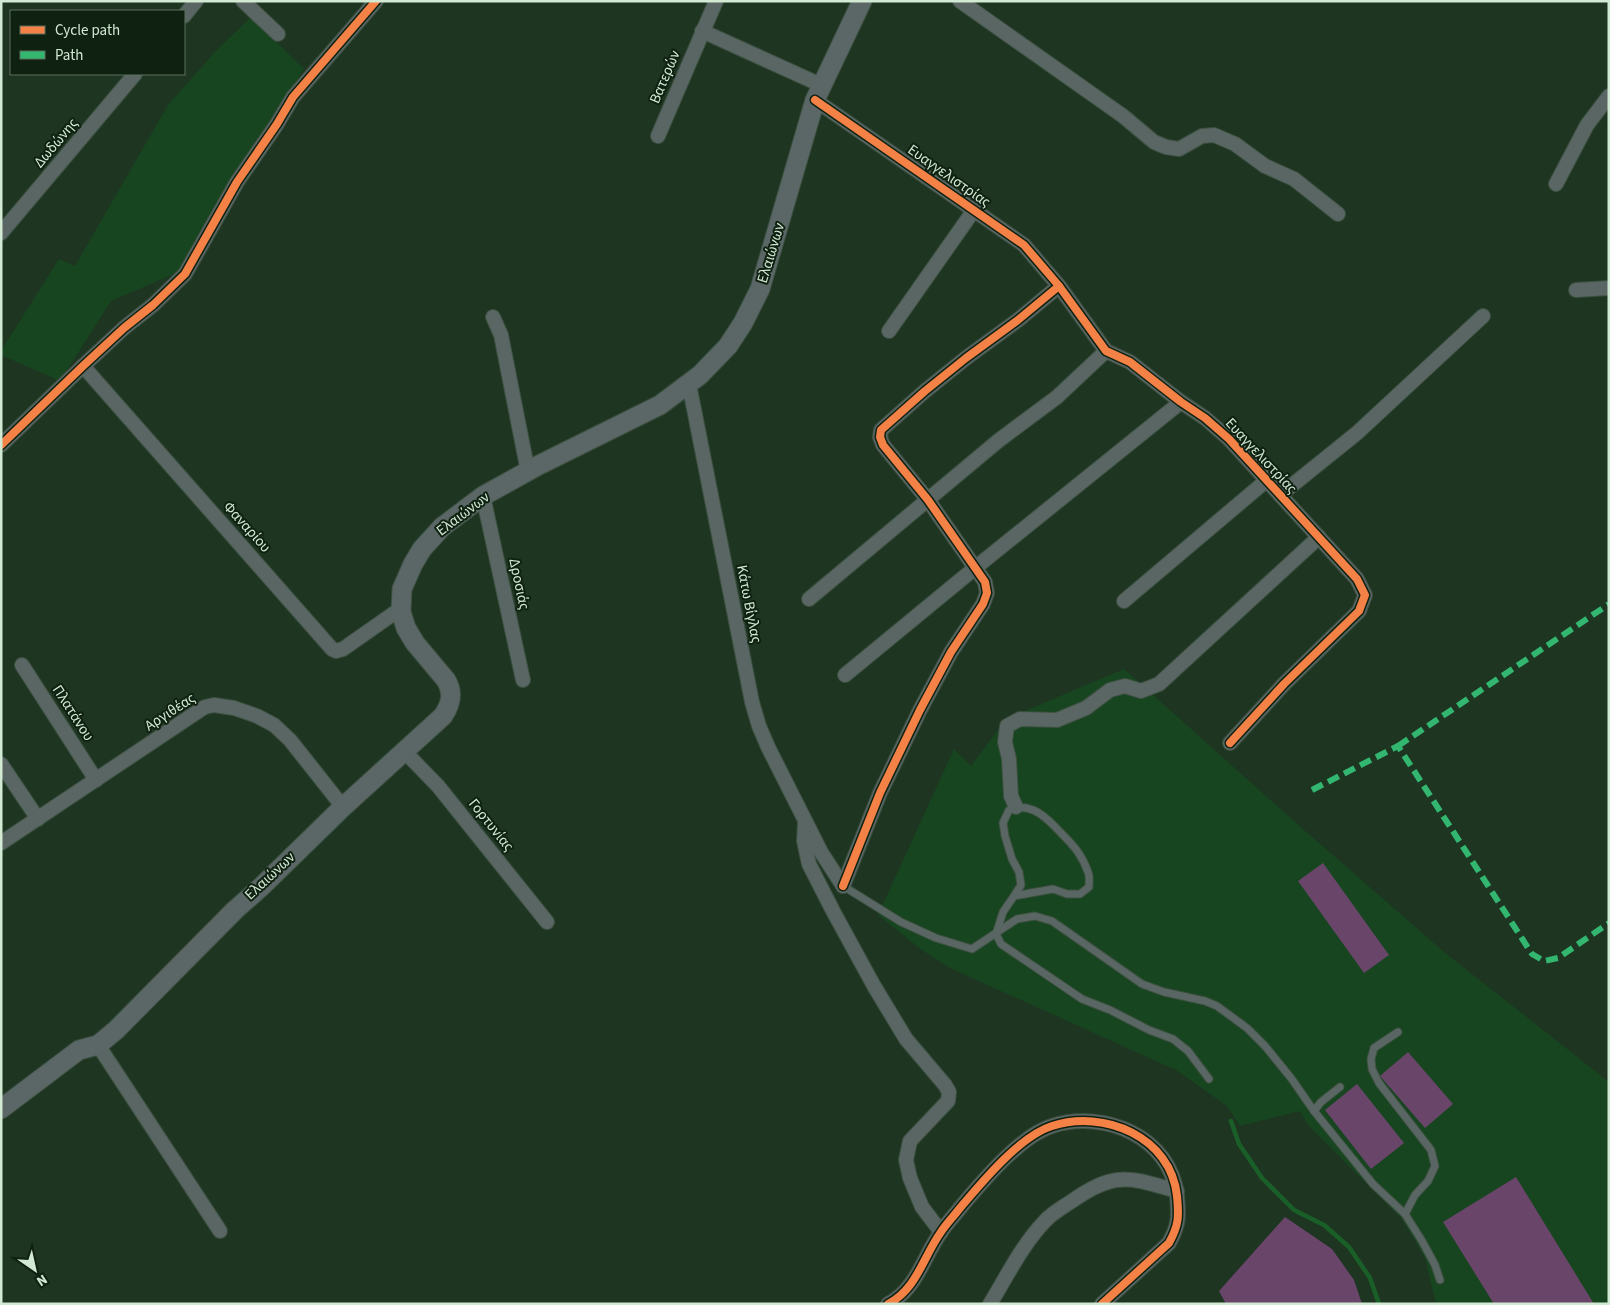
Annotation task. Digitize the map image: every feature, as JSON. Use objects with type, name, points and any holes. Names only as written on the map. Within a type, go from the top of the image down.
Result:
[{"type":"main road","name":"Ελαιώνων","points":[[1,1109],[80,1050],[98,1045],[132,1015],[235,910],[343,807],[443,716],[449,706],[451,693],[446,680],[410,635],[400,609],[400,597],[404,583],[413,564],[422,549],[442,527],[483,496],[660,405],[700,376],[736,336],[755,300],[767,268],[818,93],[862,1]]},
{"type":"street","points":[[185,15],[196,1]]},
{"type":"street","points":[[243,1],[278,34]]},
{"type":"street","name":"Βατερών","points":[[658,136],[716,1]]},
{"type":"street","points":[[960,1],[1123,116],[1154,142],[1166,148],[1179,149],[1202,136],[1214,135],[1235,144],[1265,166],[1294,179],[1338,214]]},
{"type":"street","points":[[1,445],[83,366],[124,328],[153,305],[185,274],[237,182],[293,97],[375,2]]},
{"type":"street","name":"Ευαγγελιστρίας","points":[[702,31],[818,93],[974,210],[1024,245],[1059,286],[1106,351],[1130,362],[1230,439],[1357,579],[1365,596],[1359,611],[1284,684],[1230,743]]},
{"type":"street","name":"Δωδώνης","points":[[1,233],[134,75]]},
{"type":"street","points":[[1556,184],[1587,125],[1609,96]]},
{"type":"street","points":[[890,331],[974,210]]},
{"type":"street","points":[[843,886],[880,793],[920,710],[951,652],[983,604],[987,593],[985,582],[928,500],[883,445],[880,430],[932,385],[1018,320],[1059,286]]},
{"type":"street","points":[[1576,290],[1609,288]]},
{"type":"street","points":[[1280,495],[1357,433],[1483,316]]},
{"type":"street","points":[[493,318],[501,335],[528,472]]},
{"type":"street","points":[[809,599],[998,441],[1057,397],[1106,351]]},
{"type":"street","name":"Φαναρίου","points":[[83,366],[332,649],[336,651],[343,649],[400,609]]},
{"type":"street","name":"Κάτω Βίγλας","points":[[689,384],[752,702],[759,726],[768,748],[821,852],[843,886]]},
{"type":"street","points":[[845,675],[1181,402]]},
{"type":"street","points":[[1124,601],[1267,480]]},
{"type":"street","name":"Δροσιάς","points":[[483,496],[523,680]]},
{"type":"street","points":[[1016,807],[1011,796],[1006,726],[1020,719],[1058,720],[1086,708],[1110,690],[1125,686],[1141,691],[1160,684],[1318,537]]},
{"type":"street","name":"Πλατάνου","points":[[22,664],[96,780]]},
{"type":"street","name":"Αργιθέας","points":[[1,843],[200,710],[211,706],[243,710],[257,716],[279,730],[294,745],[343,807]]},
{"type":"street","name":"Γορτυνίας","points":[[405,752],[438,786],[547,922]]},
{"type":"street","points":[[1,764],[38,819]]},
{"type":"street","points":[[806,821],[805,852],[809,864],[833,911],[874,986],[906,1039],[949,1092],[948,1101],[910,1141],[906,1160],[910,1178],[922,1207],[940,1232]]},
{"type":"street","points":[[98,1045],[220,1231]]},
{"type":"street","points":[[888,1304],[896,1300],[912,1284],[940,1232],[988,1176],[1029,1137],[1053,1125],[1090,1120],[1123,1128],[1145,1141],[1166,1161],[1173,1175],[1179,1212],[1176,1230],[1169,1243],[1102,1304]]},
{"type":"street","points":[[990,1304],[1024,1246],[1046,1220],[1082,1194],[1102,1184],[1118,1180],[1137,1181],[1177,1191]]},
{"type":"lane","points":[[1014,896],[1053,889],[1067,894],[1080,894],[1089,887],[1089,874],[1079,852],[1046,817],[1030,809],[1016,807],[1009,810],[1003,823],[1012,859],[1020,872],[1020,885],[1003,912],[996,934],[1001,944],[1082,999],[1173,1039],[1188,1051],[1209,1079]]},
{"type":"lane","points":[[843,886],[901,922],[936,938],[972,949],[1016,919],[1034,916],[1052,921],[1142,984],[1217,1006],[1247,1028],[1265,1046],[1373,1184],[1405,1214],[1422,1241],[1440,1280]]},
{"type":"lane","points":[[1398,1032],[1374,1048],[1371,1058],[1372,1069],[1379,1083],[1431,1150],[1435,1166],[1428,1181],[1415,1195],[1405,1214]]},
{"type":"lane","points":[[1314,1111],[1321,1102],[1340,1087]]},
{"type":"shaded area","points":[[251,17],[304,69],[258,141],[181,271],[111,301],[60,381],[1,355],[1,351],[59,259],[75,266],[168,105],[215,52]]},
{"type":"shaded area","points":[[1124,669],[1444,952],[1609,1082],[1609,1304],[1436,1304],[1425,1258],[1402,1219],[1308,1125],[1300,1111],[1240,1126],[1227,1106],[1176,1070],[950,968],[922,950],[878,915],[954,749],[971,766],[1006,719]]},
{"type":"shaded area","points":[[1323,863],[1389,955],[1364,973],[1298,881]]},
{"type":"shaded area","points":[[1408,1052],[1453,1104],[1425,1128],[1380,1076]]},
{"type":"shaded area","points":[[1357,1084],[1404,1143],[1371,1169],[1325,1110]]},
{"type":"shaded area","points":[[1516,1177],[1594,1304],[1494,1304],[1443,1222]]},
{"type":"shaded area","points":[[1285,1217],[1332,1249],[1354,1280],[1362,1304],[1226,1304],[1219,1291]]},
{"type":"waterway","points":[[1231,1121],[1239,1144],[1262,1178],[1294,1210],[1324,1225],[1349,1247],[1370,1278],[1379,1304]]},
{"type":"marked path","points":[[1398,746],[1609,604]]},
{"type":"marked path","points":[[1312,790],[1398,746],[1532,954],[1544,961],[1558,958],[1609,923]]},
{"type":"cycle path","points":[[1,445],[83,366],[124,328],[153,305],[185,274],[237,182],[293,97],[376,1]]},
{"type":"cycle path","points":[[815,100],[1024,245],[1059,286],[1106,351],[1130,362],[1181,402],[1205,418],[1229,439],[1357,579],[1365,595],[1359,611],[1284,684],[1230,743]]},
{"type":"cycle path","points":[[843,886],[880,793],[920,710],[951,652],[983,604],[987,593],[985,582],[928,500],[883,445],[880,437],[881,430],[925,391],[1059,286]]},
{"type":"cycle path","points":[[888,1304],[898,1298],[913,1281],[943,1229],[969,1197],[1015,1149],[1027,1139],[1052,1126],[1072,1122],[1093,1121],[1113,1125],[1149,1143],[1162,1158],[1172,1175],[1178,1209],[1178,1220],[1169,1243],[1102,1304]]}]
